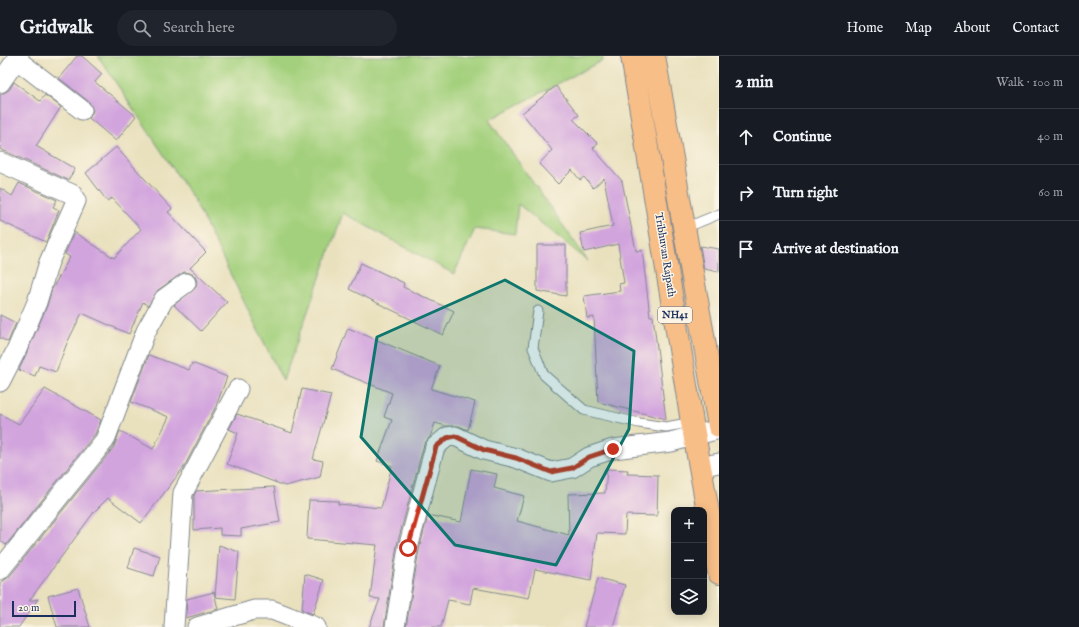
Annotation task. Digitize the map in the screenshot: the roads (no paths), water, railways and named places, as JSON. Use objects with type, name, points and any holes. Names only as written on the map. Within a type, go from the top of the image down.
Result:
[{"type":"highway","name":"Tribhuvan Rajpath","points":[[632,56],[719,428]]},
{"type":"highway","name":"Tribhuvan Rajpath","points":[[654,56],[693,429],[709,465],[719,573]]},
{"type":"street","points":[[0,83],[18,58],[82,110]]},
{"type":"street","points":[[0,162],[72,194],[76,201],[49,262],[34,309],[17,349],[0,382]]},
{"type":"street","points":[[0,570],[105,440],[146,331],[164,299],[186,283]]},
{"type":"street","points":[[174,627],[183,493],[238,389]]},
{"type":"street","points":[[395,627],[408,548],[436,447],[447,438],[455,436],[484,450],[516,458],[551,472],[572,468],[589,457],[613,449],[670,442],[693,429],[719,428]]},
{"type":"street","points":[[197,627],[254,610],[272,610],[316,627]]},
{"type":"lane","points":[[673,229],[719,214]]},
{"type":"lane","points":[[538,311],[533,348],[544,375],[584,410],[639,424],[693,429]]}]
